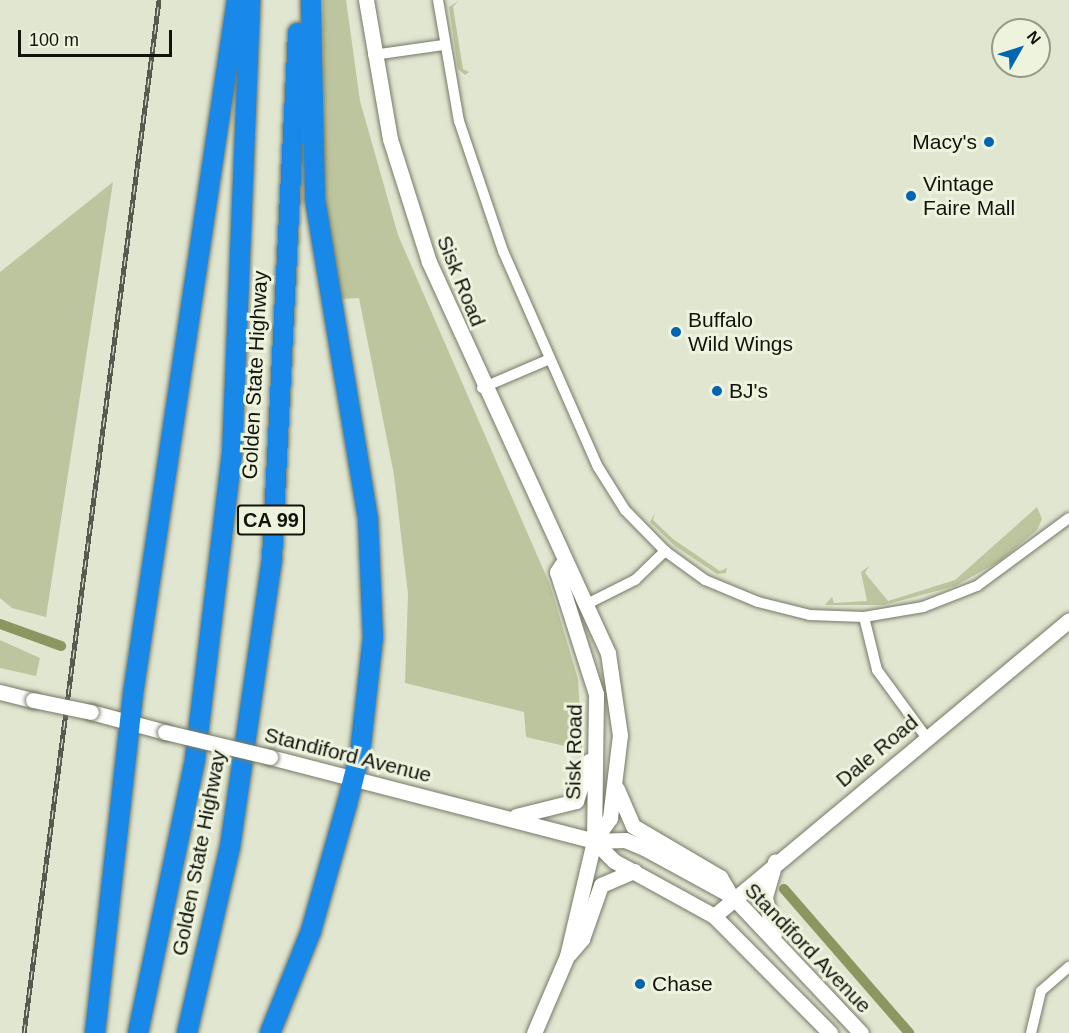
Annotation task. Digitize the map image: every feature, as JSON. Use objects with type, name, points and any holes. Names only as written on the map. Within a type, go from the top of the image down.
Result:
[{"type":"highway","points":[[95,1033],[129,722],[237,0]]},
{"type":"highway","name":"Golden State Highway","points":[[138,1033],[195,759],[232,455],[249,0]]},
{"type":"highway","name":"Golden State Highway","points":[[187,1033],[230,847],[272,559],[300,0]]},
{"type":"highway","points":[[270,1033],[311,931],[353,778],[369,688],[374,595],[363,483],[319,246],[311,145],[311,0]]},
{"type":"main road","name":"Sisk Road","points":[[366,0],[372,55],[414,220],[482,388],[562,564],[572,570],[608,653],[619,704],[615,780],[610,818],[594,841]]},
{"type":"main road","name":"Sisk Road","points":[[534,1033],[567,956],[594,841],[596,693],[583,641],[557,572],[562,564]]},
{"type":"main road","name":"Dale Road","points":[[714,916],[732,896],[1069,620]]},
{"type":"main road","points":[[513,816],[564,808],[583,791],[590,728],[583,641]]},
{"type":"main road","name":"Standiford Avenue","points":[[0,692],[91,712],[513,816],[594,841],[625,840],[732,896],[776,940],[861,1033]]},
{"type":"main road","points":[[615,780],[630,823],[720,877],[732,896]]},
{"type":"main road","name":"Standiford Avenue","points":[[594,841],[614,861],[714,916],[830,1033]]},
{"type":"main road","points":[[775,861],[765,897],[776,940]]},
{"type":"main road","points":[[567,956],[582,939],[601,885],[634,870]]},
{"type":"street","points":[[438,0],[442,45],[483,201],[550,359],[611,490],[665,550],[705,580],[765,604],[810,615],[864,616],[923,607],[977,586],[1067,525]]},
{"type":"street","points":[[372,55],[442,45]]},
{"type":"street","points":[[482,388],[550,359]]},
{"type":"street","points":[[587,604],[635,580],[665,550]]},
{"type":"street","points":[[864,616],[877,670],[926,737]]},
{"type":"street","points":[[1031,1033],[1041,991],[1069,967]]},
{"type":"green space","points":[[323,0],[346,0],[360,101],[398,235],[550,585],[578,679],[582,750],[526,737],[524,712],[405,683],[408,594],[394,475],[359,298],[340,299],[324,192]]},
{"type":"green space","points":[[458,1],[453,7],[463,69],[469,72],[465,75],[458,69],[449,7]]},
{"type":"green space","points":[[113,182],[46,617],[12,608],[0,598],[0,272]]},
{"type":"green space","points":[[1037,507],[1042,519],[1037,530],[1000,561],[955,586],[884,605],[825,605],[832,597],[834,603],[867,601],[861,572],[869,566],[865,573],[888,601],[955,580]]},
{"type":"green space","points":[[655,513],[653,520],[673,539],[720,571],[727,568],[726,573],[717,574],[675,546],[650,522]]},
{"type":"green space","points":[[0,640],[40,658],[36,676],[0,668]]},
{"type":"waterway","points":[[0,624],[61,646]]},
{"type":"waterway","points":[[784,889],[909,1033]]},
{"type":"railway","points":[[24,1033],[159,0]]},
{"type":"place","name":"Macy's","points":[[989,142]]},
{"type":"place","name":"Vintage Faire Mall","points":[[911,196]]},
{"type":"place","name":"Buffalo Wild Wings","points":[[676,332]]},
{"type":"place","name":"BJ's","points":[[717,391]]},
{"type":"place","name":"Chase","points":[[640,984]]}]
